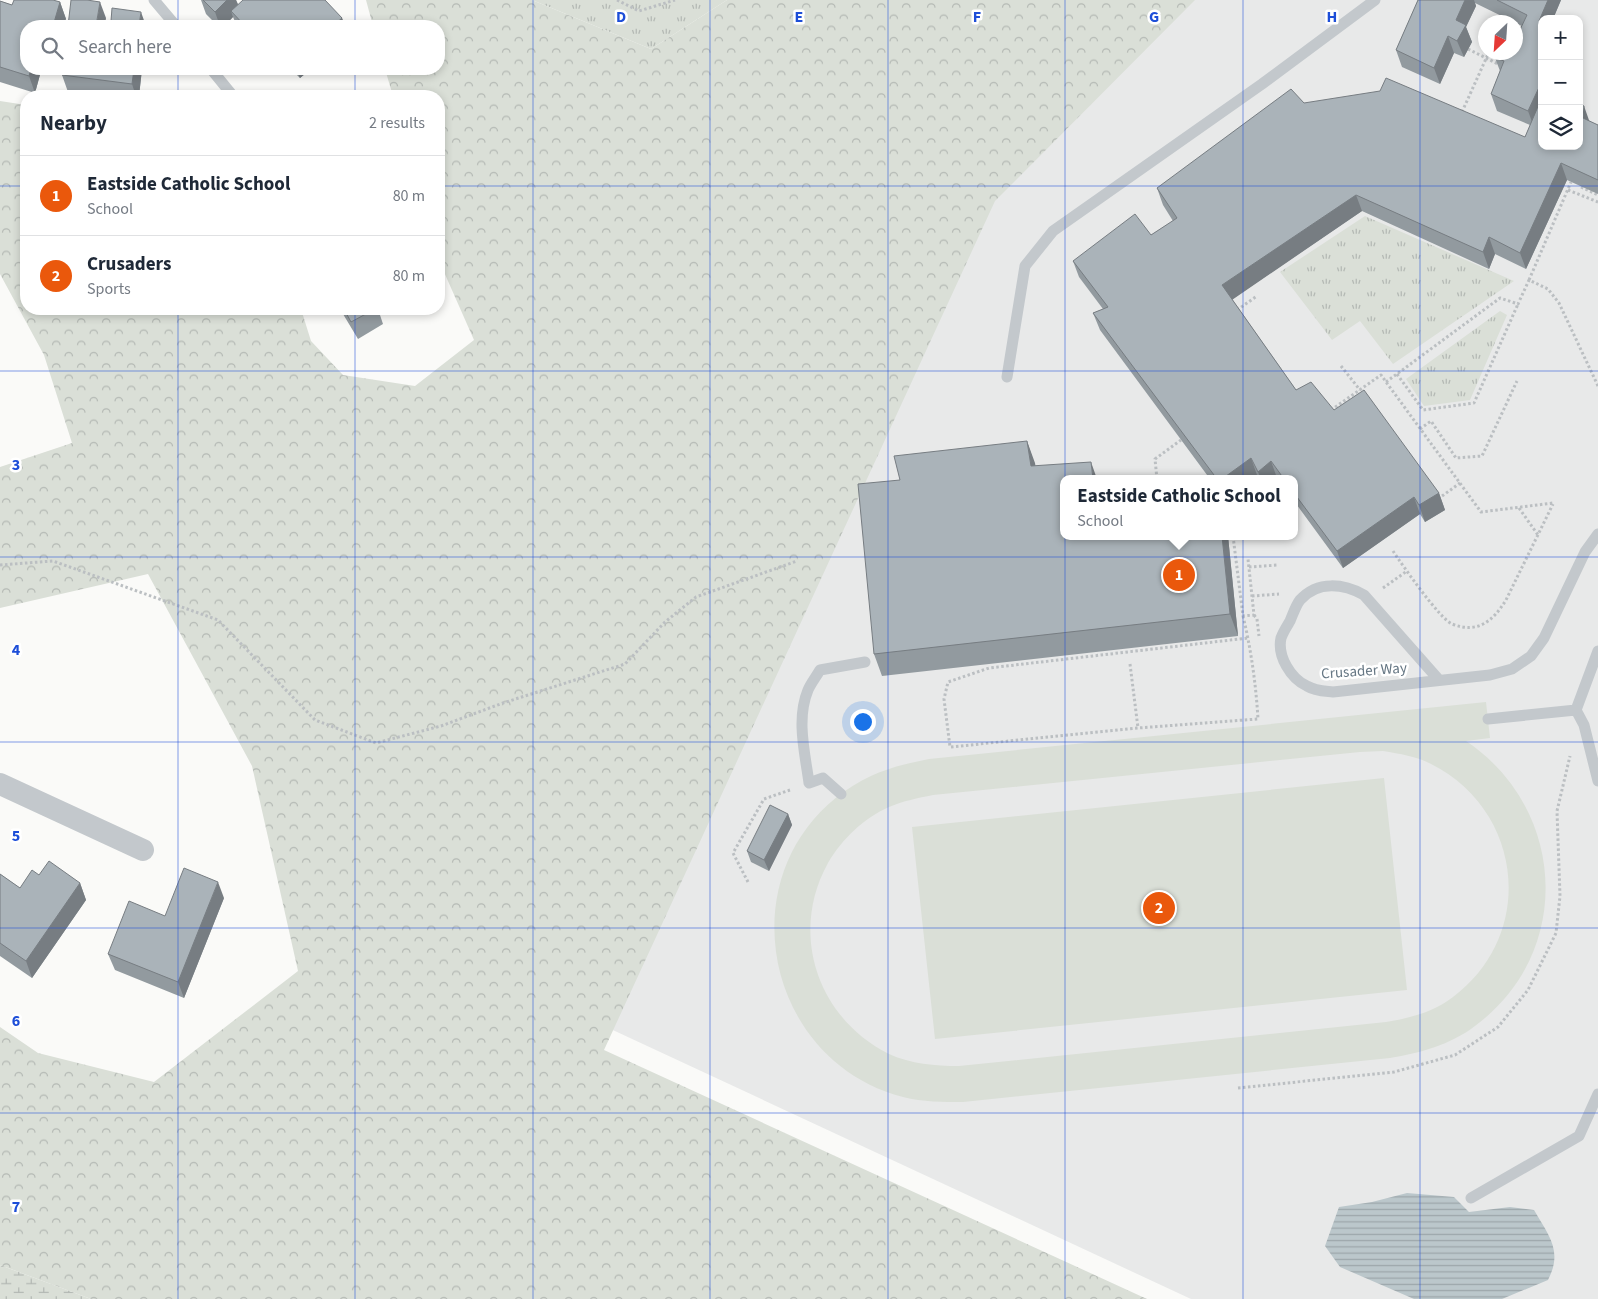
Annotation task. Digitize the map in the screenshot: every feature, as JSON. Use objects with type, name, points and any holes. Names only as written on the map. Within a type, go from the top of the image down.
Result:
[{"type":"street","points":[[0,784],[143,850]]},
{"type":"lane","points":[[154,0],[171,20]]},
{"type":"lane","points":[[1007,377],[1025,266],[1053,231],[1262,84],[1376,0]]},
{"type":"lane","points":[[216,75],[228,90]]},
{"type":"lane","name":"Crusader Way","points":[[1439,680],[1364,595],[1352,588],[1338,585],[1324,586],[1310,592],[1300,600],[1281,639],[1281,653],[1286,666],[1294,678],[1306,686],[1319,691],[1333,692],[1439,680],[1490,674],[1512,669],[1531,656],[1544,638],[1584,552],[1598,534]]},
{"type":"lane","points":[[1598,651],[1576,710],[1584,725],[1598,781]]},
{"type":"lane","points":[[841,794],[823,778],[809,783],[802,710],[808,690],[820,670],[864,662]]},
{"type":"lane","points":[[1488,720],[1576,710]]},
{"type":"lane","points":[[1471,1198],[1579,1136],[1598,1094]]},
{"type":"path","points":[[617,0],[639,11],[675,0]]},
{"type":"path","points":[[1468,49],[1478,54]]},
{"type":"path","points":[[1462,112],[1485,60]]},
{"type":"path","points":[[1490,60],[1505,67]]},
{"type":"path","points":[[1453,108],[1470,115]]},
{"type":"path","points":[[1397,374],[1423,410],[1474,403],[1571,182]]},
{"type":"path","points":[[1581,186],[1598,195]]},
{"type":"path","points":[[1568,190],[1598,202]]},
{"type":"path","points":[[1529,280],[1548,289],[1559,303],[1598,386]]},
{"type":"path","points":[[1235,311],[1257,296]]},
{"type":"path","points":[[1386,382],[1500,298],[1518,304]]},
{"type":"path","points":[[1341,366],[1360,390]]},
{"type":"path","points":[[1328,412],[1381,375],[1481,512],[1553,503],[1503,605],[1491,619],[1481,626],[1468,627],[1451,624],[1440,614],[1393,552]]},
{"type":"path","points":[[1420,429],[1431,421],[1456,458],[1482,456],[1517,381]]},
{"type":"path","points":[[1156,475],[1155,459],[1181,440]]},
{"type":"path","points":[[1437,499],[1460,483]]},
{"type":"path","points":[[1520,508],[1538,535]]},
{"type":"path","points":[[1234,540],[1243,616],[1248,638],[1257,696],[1258,719],[1138,728],[950,747],[944,698],[948,682],[989,668],[1248,638]]},
{"type":"path","points":[[1248,559],[1254,615],[1257,619],[1260,641]]},
{"type":"path","points":[[0,565],[53,562],[218,620],[315,720],[376,743],[441,726],[503,703],[625,664],[666,622],[696,597],[797,561]]},
{"type":"path","points":[[1249,567],[1278,565]]},
{"type":"path","points":[[1382,588],[1407,572]]},
{"type":"path","points":[[1252,596],[1281,594]]},
{"type":"path","points":[[1243,616],[1254,615]]},
{"type":"path","points":[[1130,664],[1138,728]]},
{"type":"path","points":[[1238,1088],[1394,1072],[1455,1055],[1498,1027],[1528,990],[1556,933],[1560,896],[1557,811],[1574,740],[1584,725]]},
{"type":"path","points":[[748,882],[733,853],[764,799],[809,783]]},
{"type":"shaded area","points":[[1028,0],[1598,0],[1598,1299],[1191,1299],[559,1005]]},
{"type":"shaded area","points":[[1407,1193],[1454,1197],[1469,1212],[1510,1207],[1534,1210],[1549,1236],[1554,1252],[1552,1270],[1548,1280],[1502,1299],[1414,1299],[1340,1267],[1325,1246],[1339,1207],[1372,1202]]},
{"type":"green space","points":[[366,0],[532,0],[651,49],[727,0],[1195,0],[995,201],[604,1050],[1147,1299],[91,1299],[0,1265],[0,1027],[38,1053],[154,1082],[298,971],[252,766],[148,574],[0,608],[0,467],[72,443],[44,355],[22,315],[303,315],[311,341],[343,375],[415,386],[474,340],[445,274],[445,90],[391,90],[387,75],[445,75],[445,20],[371,20]]},
{"type":"green space","points":[[532,0],[727,0],[651,49]]},
{"type":"green space","points":[[0,101],[20,104],[20,311],[0,274]]},
{"type":"green space","points":[[1365,216],[1514,281],[1393,364],[1360,321],[1332,340],[1280,272]]},
{"type":"green space","points":[[1500,311],[1507,315],[1470,400],[1424,406],[1406,379]]},
{"type":"green space","points":[[1486,702],[1490,738],[1466,741],[1499,770],[1524,804],[1539,842],[1546,882],[1542,922],[1530,960],[1507,996],[1465,1033],[1423,1051],[1390,1058],[963,1102],[910,1099],[856,1077],[819,1046],[792,1006],[778,962],[775,915],[785,869],[808,827],[845,791],[855,784],[886,770],[929,759]],"holes":[[[1383,751],[1425,761],[1462,785],[1485,811],[1501,841],[1508,874],[1507,908],[1498,940],[1480,971],[1453,997],[1438,1007],[1413,1016],[1386,1022],[959,1066],[941,1066],[923,1064],[897,1057],[864,1038],[844,1019],[828,996],[817,971],[811,945],[811,917],[816,890],[828,863],[854,830],[871,817],[894,805],[933,795]]]},
{"type":"green space","points":[[1384,778],[1407,990],[935,1039],[912,827]]},
{"type":"green space","points":[[0,1265],[91,1299],[0,1299]]},
{"type":"building","points":[[14,0],[53,0],[60,2],[55,20],[20,20],[20,73],[0,67],[0,1],[12,5]]},
{"type":"building","points":[[71,0],[100,2],[97,20],[69,20]]},
{"type":"building","points":[[203,0],[227,0],[215,12]]},
{"type":"building","points":[[243,0],[325,0],[342,18],[340,20],[239,20],[231,11]]},
{"type":"building","points":[[1418,0],[1465,0],[1456,20],[1466,25],[1457,41],[1448,36],[1434,68],[1396,50]]},
{"type":"building","points":[[1497,0],[1548,0],[1542,15],[1538,15],[1538,90],[1528,111],[1491,94],[1504,61],[1501,60],[1523,60],[1523,23],[1527,15]]},
{"type":"building","points":[[112,8],[141,12],[140,20],[111,20]]},
{"type":"building","points":[[62,75],[133,75],[132,84]]},
{"type":"building","points":[[1386,78],[1525,137],[1538,106],[1538,150],[1583,150],[1583,118],[1598,125],[1598,180],[1561,163],[1520,253],[1489,237],[1483,252],[1356,195],[1222,285],[1296,390],[1311,382],[1334,410],[1364,390],[1439,493],[1419,505],[1414,497],[1337,551],[1298,498],[1298,475],[1281,475],[1271,461],[1258,472],[1251,458],[1228,475],[1214,475],[1093,313],[1108,307],[1073,261],[1135,214],[1151,235],[1177,218],[1157,188],[1291,89],[1304,103],[1380,91]]},
{"type":"building","points":[[347,315],[364,315],[351,322]]},
{"type":"building","points":[[1027,441],[1031,466],[1091,462],[1093,475],[1060,475],[1060,540],[1222,540],[1230,614],[874,654],[858,484],[900,480],[894,456]]},
{"type":"building","points":[[770,805],[788,814],[764,860],[747,851]]},
{"type":"building","points":[[49,861],[80,883],[26,961],[0,943],[0,874],[20,888],[32,870],[39,875]]},
{"type":"building","points":[[184,868],[218,882],[178,982],[108,954],[129,901],[165,916]]},
{"type":"place","name":"Eastside Catholic School","points":[[1179,575]]},
{"type":"place","name":"Crusaders","points":[[1159,908]]}]
